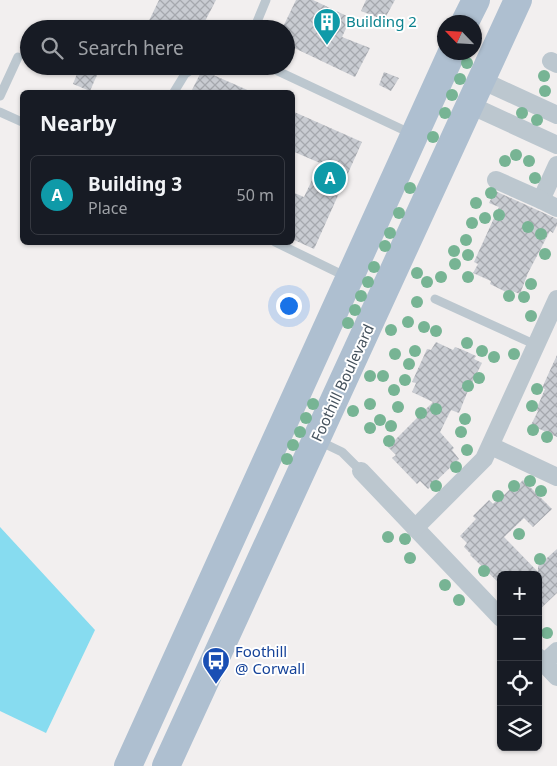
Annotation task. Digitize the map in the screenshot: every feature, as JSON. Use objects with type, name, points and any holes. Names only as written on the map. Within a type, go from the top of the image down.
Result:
[{"type":"main road","points":[[468,15],[476,0]]},
{"type":"main road","name":"Foothill Boulevard","points":[[166,766],[518,0]]},
{"type":"main road","points":[[128,766],[448,60]]},
{"type":"street","points":[[481,80],[557,115]]},
{"type":"street","points":[[470,105],[557,145]]},
{"type":"street","points":[[511,124],[516,139],[557,158]]},
{"type":"street","points":[[496,180],[549,204],[557,165]]},
{"type":"street","points":[[415,528],[484,459],[557,299]]},
{"type":"street","points":[[491,446],[557,477]]},
{"type":"street","points":[[361,471],[499,616]]},
{"type":"street","points":[[542,659],[557,651]]},
{"type":"street","points":[[542,661],[557,677]]},
{"type":"lane","points":[[258,20],[266,0]]},
{"type":"lane","points":[[0,96],[18,57]]},
{"type":"lane","points":[[175,90],[184,75]]},
{"type":"lane","points":[[286,75],[414,135]]},
{"type":"lane","points":[[0,112],[20,121]]},
{"type":"lane","points":[[281,245],[350,278]]},
{"type":"lane","points":[[435,299],[536,345]]},
{"type":"lane","points":[[317,440],[342,452],[361,471]]},
{"type":"water","points":[[0,527],[95,630],[46,733],[0,711]]},
{"type":"building","points":[[159,0],[216,0],[206,20],[149,20]]},
{"type":"building","points":[[296,0],[313,0],[351,18],[342,37],[370,48],[355,77],[295,48],[295,20],[286,20]]},
{"type":"building","points":[[366,0],[395,0],[384,20],[361,11]]},
{"type":"building","points":[[384,72],[399,78],[391,91],[379,85]]},
{"type":"building","points":[[76,75],[97,75],[90,90],[73,84]]},
{"type":"building","points":[[200,75],[213,75],[247,90],[192,90]]},
{"type":"building","points":[[295,112],[362,142],[314,249],[295,240],[295,193],[304,197],[320,163],[295,152]]},
{"type":"building","points":[[495,191],[557,219],[557,225],[553,233],[550,231],[528,273],[520,294],[512,291],[510,294],[490,284],[491,281],[473,273],[478,264],[474,262],[499,207],[489,203]]},
{"type":"building","points":[[436,342],[453,350],[455,347],[463,350],[476,356],[474,359],[482,363],[459,413],[451,410],[440,432],[454,448],[452,450],[459,459],[428,489],[420,481],[417,484],[392,458],[396,455],[388,447],[433,402],[412,392],[416,383],[412,382],[427,349],[431,350]]},
{"type":"building","points":[[557,355],[557,437],[531,425],[545,389],[542,388]]},
{"type":"building","points":[[523,480],[552,509],[533,527],[524,518],[504,537],[537,571],[497,571],[497,581],[470,555],[464,547],[467,543],[460,536],[476,519],[473,516],[489,500],[493,504],[510,489],[512,491]]},
{"type":"building","points":[[557,549],[557,593],[542,607],[542,571],[538,571],[538,566]]},
{"type":"place","name":"Building 2","points":[[327,46]]},
{"type":"place","name":"Building 3","points":[[330,178]]},
{"type":"place","name":"Foothill @ Corwall","points":[[216,685]]}]
